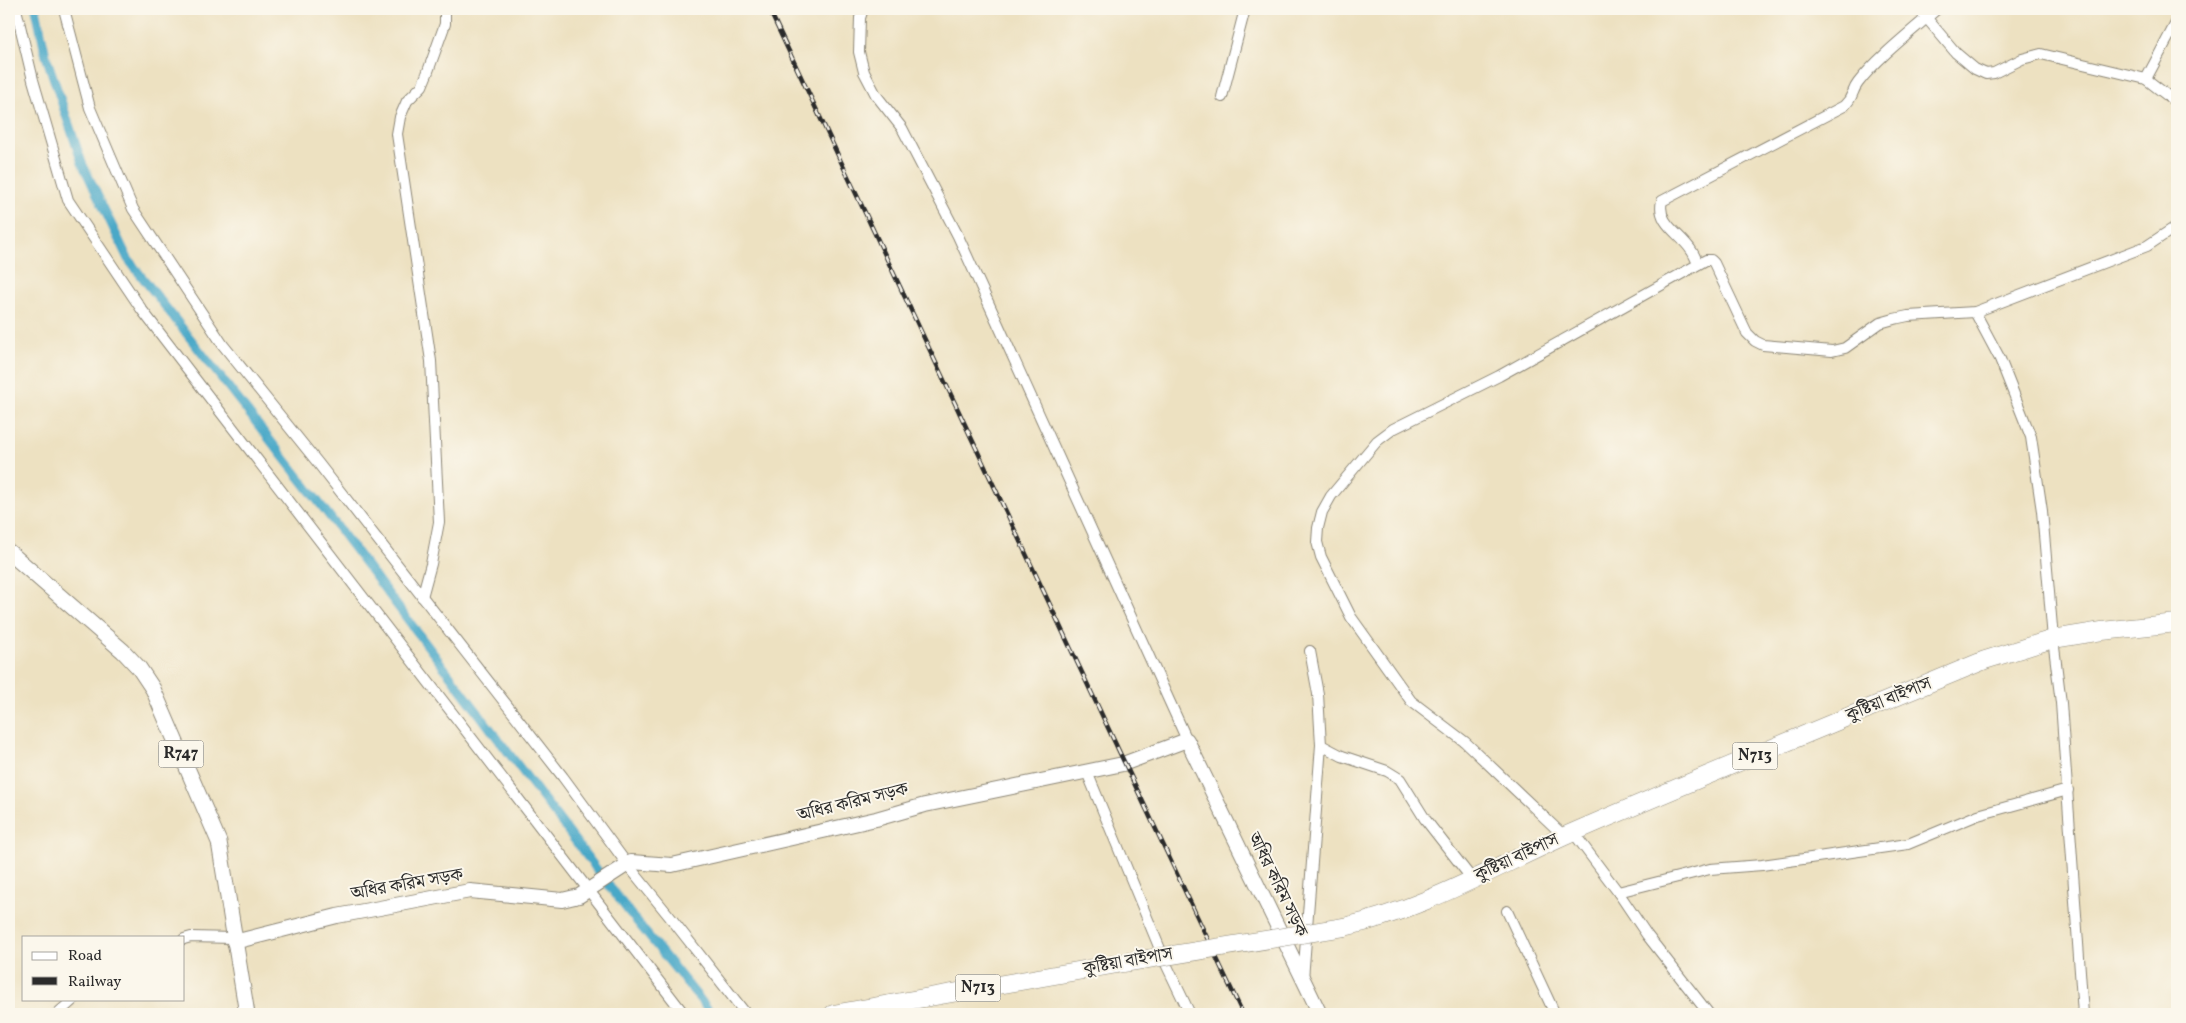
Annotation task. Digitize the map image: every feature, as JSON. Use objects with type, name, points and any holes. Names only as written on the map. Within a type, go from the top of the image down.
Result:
[{"type":"highway","name":"কুষ্টিয়া বাইপাস","points":[[833,1014],[1124,962],[1344,927],[1375,920],[1410,907],[1569,834],[1985,660],[2053,640],[2102,632],[2177,624]]},
{"type":"main road","name":"R747","points":[[9,552],[122,651],[139,668],[153,689],[219,842],[247,1014]]},
{"type":"main road","name":"অধির করিম সড়ক","points":[[234,940],[337,916],[470,891],[562,900],[579,896],[624,865],[638,862],[672,864],[876,820],[925,805],[1125,764],[1187,740],[1320,1014]]},
{"type":"street","points":[[16,9],[33,80],[68,200],[142,310],[587,891],[684,1014]]},
{"type":"street","points":[[64,9],[90,108],[133,209],[223,345],[563,777],[624,865],[746,1014]]},
{"type":"street","points":[[422,596],[431,564],[439,522],[431,361],[398,134],[400,117],[407,101],[422,86],[427,74],[445,24],[445,9]]},
{"type":"street","points":[[863,9],[860,18],[859,52],[864,72],[876,95],[902,128],[958,236],[1187,740]]},
{"type":"street","points":[[1222,97],[1245,9]]},
{"type":"street","points":[[1919,9],[1956,53],[1975,69],[1986,74],[2008,67],[2022,59],[2041,54],[2146,79],[2177,102]]},
{"type":"street","points":[[1698,264],[1691,249],[1672,230],[1661,212],[1662,201],[1844,106],[1854,96],[1858,84],[1892,49],[1937,9]]},
{"type":"street","points":[[2146,79],[2177,22]]},
{"type":"street","points":[[1709,1014],[1647,935],[1618,892],[1569,834],[1465,742],[1411,701],[1395,681],[1351,617],[1321,557],[1317,542],[1318,528],[1322,512],[1330,496],[1377,441],[1392,429],[1499,376],[1706,260],[1711,260],[1714,263],[1747,333],[1755,341],[1763,345],[1832,351],[1845,348],[1880,323],[1894,319],[1908,316],[1975,312],[2146,246],[2177,226]]},
{"type":"street","points":[[1975,312],[2000,359],[2031,437],[2042,511],[2053,640],[2062,703],[2082,1014]]},
{"type":"street","points":[[1303,980],[1321,745],[1318,694],[1310,651]]},
{"type":"street","points":[[1321,745],[1342,756],[1387,770],[1400,779],[1425,819],[1472,879]]},
{"type":"street","points":[[1087,772],[1167,966],[1190,1014]]},
{"type":"street","points":[[1618,892],[1710,869],[1762,866],[1908,844],[1978,815],[2068,790]]},
{"type":"street","points":[[1507,911],[1555,1014]]},
{"type":"street","points":[[185,939],[191,937],[234,940]]},
{"type":"street","points":[[57,1014],[73,1000]]},
{"type":"waterway","points":[[36,9],[46,56],[82,163],[128,259],[324,509],[629,912],[712,1014]]},
{"type":"railway","points":[[769,9],[1243,1014]]}]
